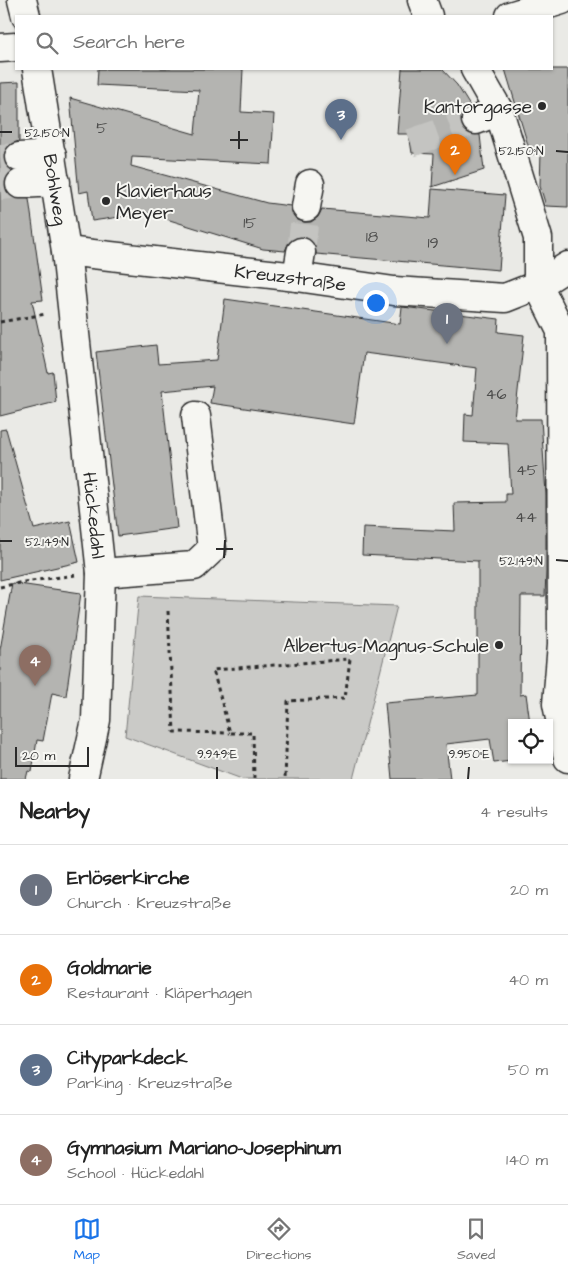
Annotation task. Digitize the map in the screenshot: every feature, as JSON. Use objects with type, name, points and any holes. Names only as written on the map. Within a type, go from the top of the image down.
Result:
[{"type":"street","points":[[22,0],[26,15]]},
{"type":"street","points":[[422,0],[428,15]]},
{"type":"street","points":[[513,15],[562,0]]},
{"type":"street","points":[[0,48],[15,47]]},
{"type":"street","name":"Bohlweg","points":[[37,70],[66,252]]},
{"type":"street","points":[[475,70],[487,115],[538,238],[538,285],[561,330],[562,644],[557,704],[568,758]]},
{"type":"street","points":[[19,157],[52,155]]},
{"type":"street","points":[[20,184],[56,182]]},
{"type":"street","name":"Kreuzstraße","points":[[66,252],[299,264],[394,291],[505,298],[538,285],[568,266]]},
{"type":"street","name":"Hückedahl","points":[[66,252],[101,573],[96,720],[83,779]]},
{"type":"street","points":[[101,573],[194,566],[212,549],[196,416]]},
{"type":"path","points":[[0,322],[54,312]]},
{"type":"path","points":[[0,587],[61,577]]},
{"type":"path","points":[[168,611],[174,732],[253,733],[254,779]]},
{"type":"path","points":[[230,733],[213,670],[350,659],[345,698],[288,701],[285,779]]},
{"type":"shaded area","points":[[139,596],[397,606],[353,779],[242,779],[125,736]]},
{"type":"building","name":"Kantorgasse","points":[[568,69],[568,207],[546,206],[540,186],[541,152],[531,155],[505,70]]},
{"type":"building","points":[[98,70],[243,70],[241,112],[274,114],[271,164],[132,157],[131,166],[267,203],[291,206],[296,219],[304,222],[311,222],[318,217],[322,209],[430,218],[432,189],[505,195],[499,270],[316,254],[315,246],[311,240],[303,237],[296,237],[289,242],[285,251],[263,249],[147,213],[92,221],[88,191],[79,193],[70,98],[195,134],[199,90],[97,85]]},
{"type":"building","points":[[402,70],[443,70],[457,85],[470,106],[461,117],[461,125],[467,132],[480,135],[484,170],[432,187],[434,154],[412,153],[409,134],[397,134]]},
{"type":"building","points":[[19,82],[19,141],[11,144],[5,150],[3,157],[6,165],[12,171],[6,177],[4,185],[7,193],[13,198],[29,199],[43,300],[32,301],[48,373],[53,372],[56,402],[0,416],[0,83]]},
{"type":"building","points":[[225,299],[400,324],[402,307],[411,308],[499,319],[498,332],[524,335],[515,419],[541,419],[546,495],[546,572],[545,596],[521,596],[520,695],[526,694],[529,719],[508,719],[508,761],[494,763],[490,739],[446,744],[450,779],[392,779],[385,703],[478,695],[478,561],[362,555],[363,527],[455,531],[454,503],[506,502],[506,494],[511,494],[508,444],[464,442],[465,414],[473,415],[477,368],[364,353],[354,424],[210,403],[213,386],[162,391],[177,528],[118,536],[96,352],[156,345],[158,364],[217,360]]},
{"type":"building","points":[[6,429],[34,529],[70,521],[79,562],[0,580],[0,430]]},
{"type":"building","points":[[12,583],[81,593],[66,696],[52,693],[43,741],[37,740],[32,772],[28,771],[26,779],[0,779],[0,650]]},
{"type":"tunnel","points":[[411,143],[476,120]]},
{"type":"tunnel","points":[[0,158],[19,157]]},
{"type":"tunnel","points":[[0,186],[20,184]]},
{"type":"tunnel","points":[[301,252],[306,207]]},
{"type":"place","name":"Kantorgasse","points":[[542,106]]},
{"type":"place","name":"Cityparkdeck","points":[[341,140]]},
{"type":"place","name":"Goldmarie","points":[[455,175]]},
{"type":"place","name":"Klavierhaus Meyer","points":[[106,201]]},
{"type":"place","name":"Erlöserkirche","points":[[447,344]]},
{"type":"place","name":"Albertus-Magnus-Schule","points":[[499,645]]},
{"type":"place","name":"Gymnasium Mariano-Josephinum","points":[[35,686]]}]
